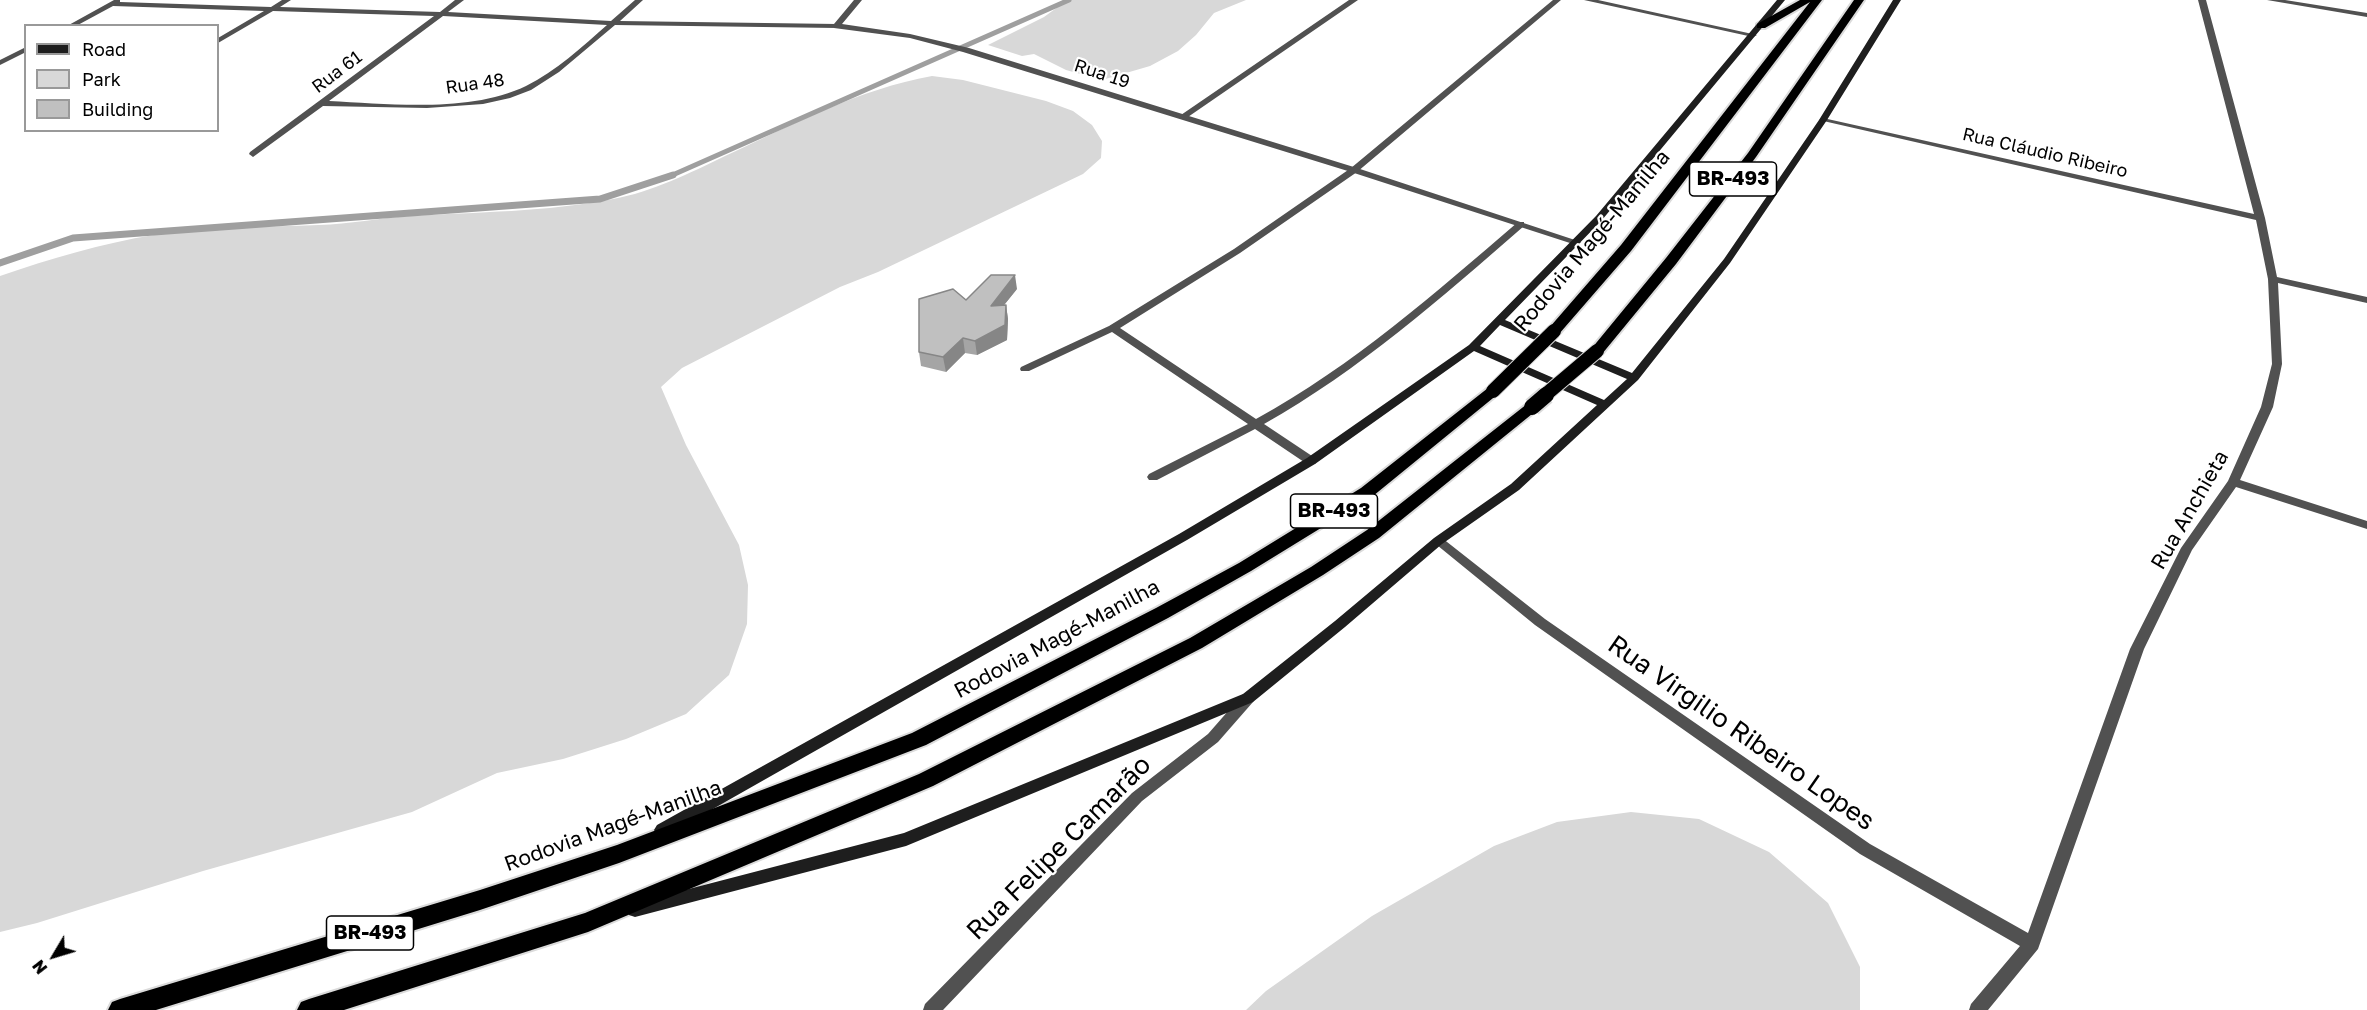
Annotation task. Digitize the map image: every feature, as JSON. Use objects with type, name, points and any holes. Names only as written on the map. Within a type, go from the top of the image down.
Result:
[{"type":"highway","points":[[1757,31],[1807,0]]},
{"type":"highway","name":"Rodovia Magé-Manilha","points":[[120,1010],[480,900],[619,854],[919,739],[1162,614],[1245,567],[1367,492],[1493,391],[1554,330],[1626,248],[1816,0]]},
{"type":"highway","name":"BR-493","points":[[309,1010],[588,922],[926,780],[1196,643],[1373,534],[1532,407],[1597,351],[1671,261],[1752,155],[1859,0]]},
{"type":"main road","points":[[619,854],[1184,537],[1311,461],[1473,347],[1599,218],[1781,0]]},
{"type":"main road","name":"BR-493","points":[[1438,541],[1515,487],[1634,378],[1727,261],[1823,120],[1898,0]]},
{"type":"main road","points":[[1500,321],[1634,378]]},
{"type":"main road","points":[[1473,347],[1606,405]]},
{"type":"main road","points":[[588,922],[906,839],[1248,698],[1438,541]]},
{"type":"street","points":[[74,24],[118,0]]},
{"type":"street","points":[[219,40],[287,0]]},
{"type":"street","name":"Rua 61","points":[[253,154],[460,0]]},
{"type":"street","name":"Rua 48","points":[[321,103],[401,106],[466,103],[508,96],[530,88],[567,61],[639,0]]},
{"type":"street","points":[[110,4],[440,14],[613,23],[837,26],[858,0]]},
{"type":"street","points":[[1182,117],[1354,0]]},
{"type":"street","points":[[1025,369],[1113,328],[1238,251],[1354,170],[1557,0]]},
{"type":"street","points":[[1588,0],[1757,31]]},
{"type":"street","name":"Rua Anchieta","points":[[1977,1010],[2032,944],[2137,649],[2187,548],[2233,482],[2267,407],[2277,364],[2273,279],[2260,218],[2202,0]]},
{"type":"street","points":[[2271,0],[2367,15]]},
{"type":"street","name":"Rua 19","points":[[837,26],[910,36],[966,50],[1354,170],[1576,242]]},
{"type":"street","points":[[0,63],[24,50]]},
{"type":"street","name":"Rua Cláudio Ribeiro","points":[[1823,120],[2260,218]]},
{"type":"street","points":[[1153,477],[1254,425],[1339,372],[1409,318],[1521,224]]},
{"type":"street","points":[[2273,279],[2367,300]]},
{"type":"street","points":[[1113,328],[1254,425],[1311,461]]},
{"type":"street","points":[[2233,482],[2367,525]]},
{"type":"street","name":"Rua Virgilio Ribeiro Lopes","points":[[1438,541],[1540,622],[1865,849],[2032,944]]},
{"type":"street","name":"Rua Felipe Camarão","points":[[931,1010],[1137,797],[1213,738],[1248,698]]},
{"type":"green space","points":[[1064,0],[1246,0],[1214,13],[1196,35],[1178,51],[1150,66],[1102,80],[1066,70],[1034,54],[1022,56],[988,45],[1044,17],[1066,1]]},
{"type":"green space","points":[[932,76],[963,80],[1046,101],[1073,111],[1092,125],[1102,141],[1101,158],[1083,174],[878,272],[840,287],[682,368],[661,387],[686,445],[739,545],[748,585],[747,624],[729,675],[686,714],[626,739],[563,759],[497,773],[412,812],[0,932],[0,276],[96,247],[174,232],[236,227],[330,224],[410,216],[537,209],[628,196],[671,181],[801,120],[852,99]]},
{"type":"green space","points":[[1631,812],[1699,819],[1769,852],[1828,903],[1860,967],[1860,1010],[1246,1010],[1266,991],[1372,916],[1494,846],[1557,822]]},
{"type":"building","points":[[991,275],[1015,275],[991,306],[1006,305],[1005,325],[975,341],[963,338],[943,357],[919,352],[919,299],[953,289],[966,300]]},
{"type":"waterway","points":[[671,176],[1069,0]]},
{"type":"waterway","points":[[0,263],[73,238],[600,199],[671,176]]}]
